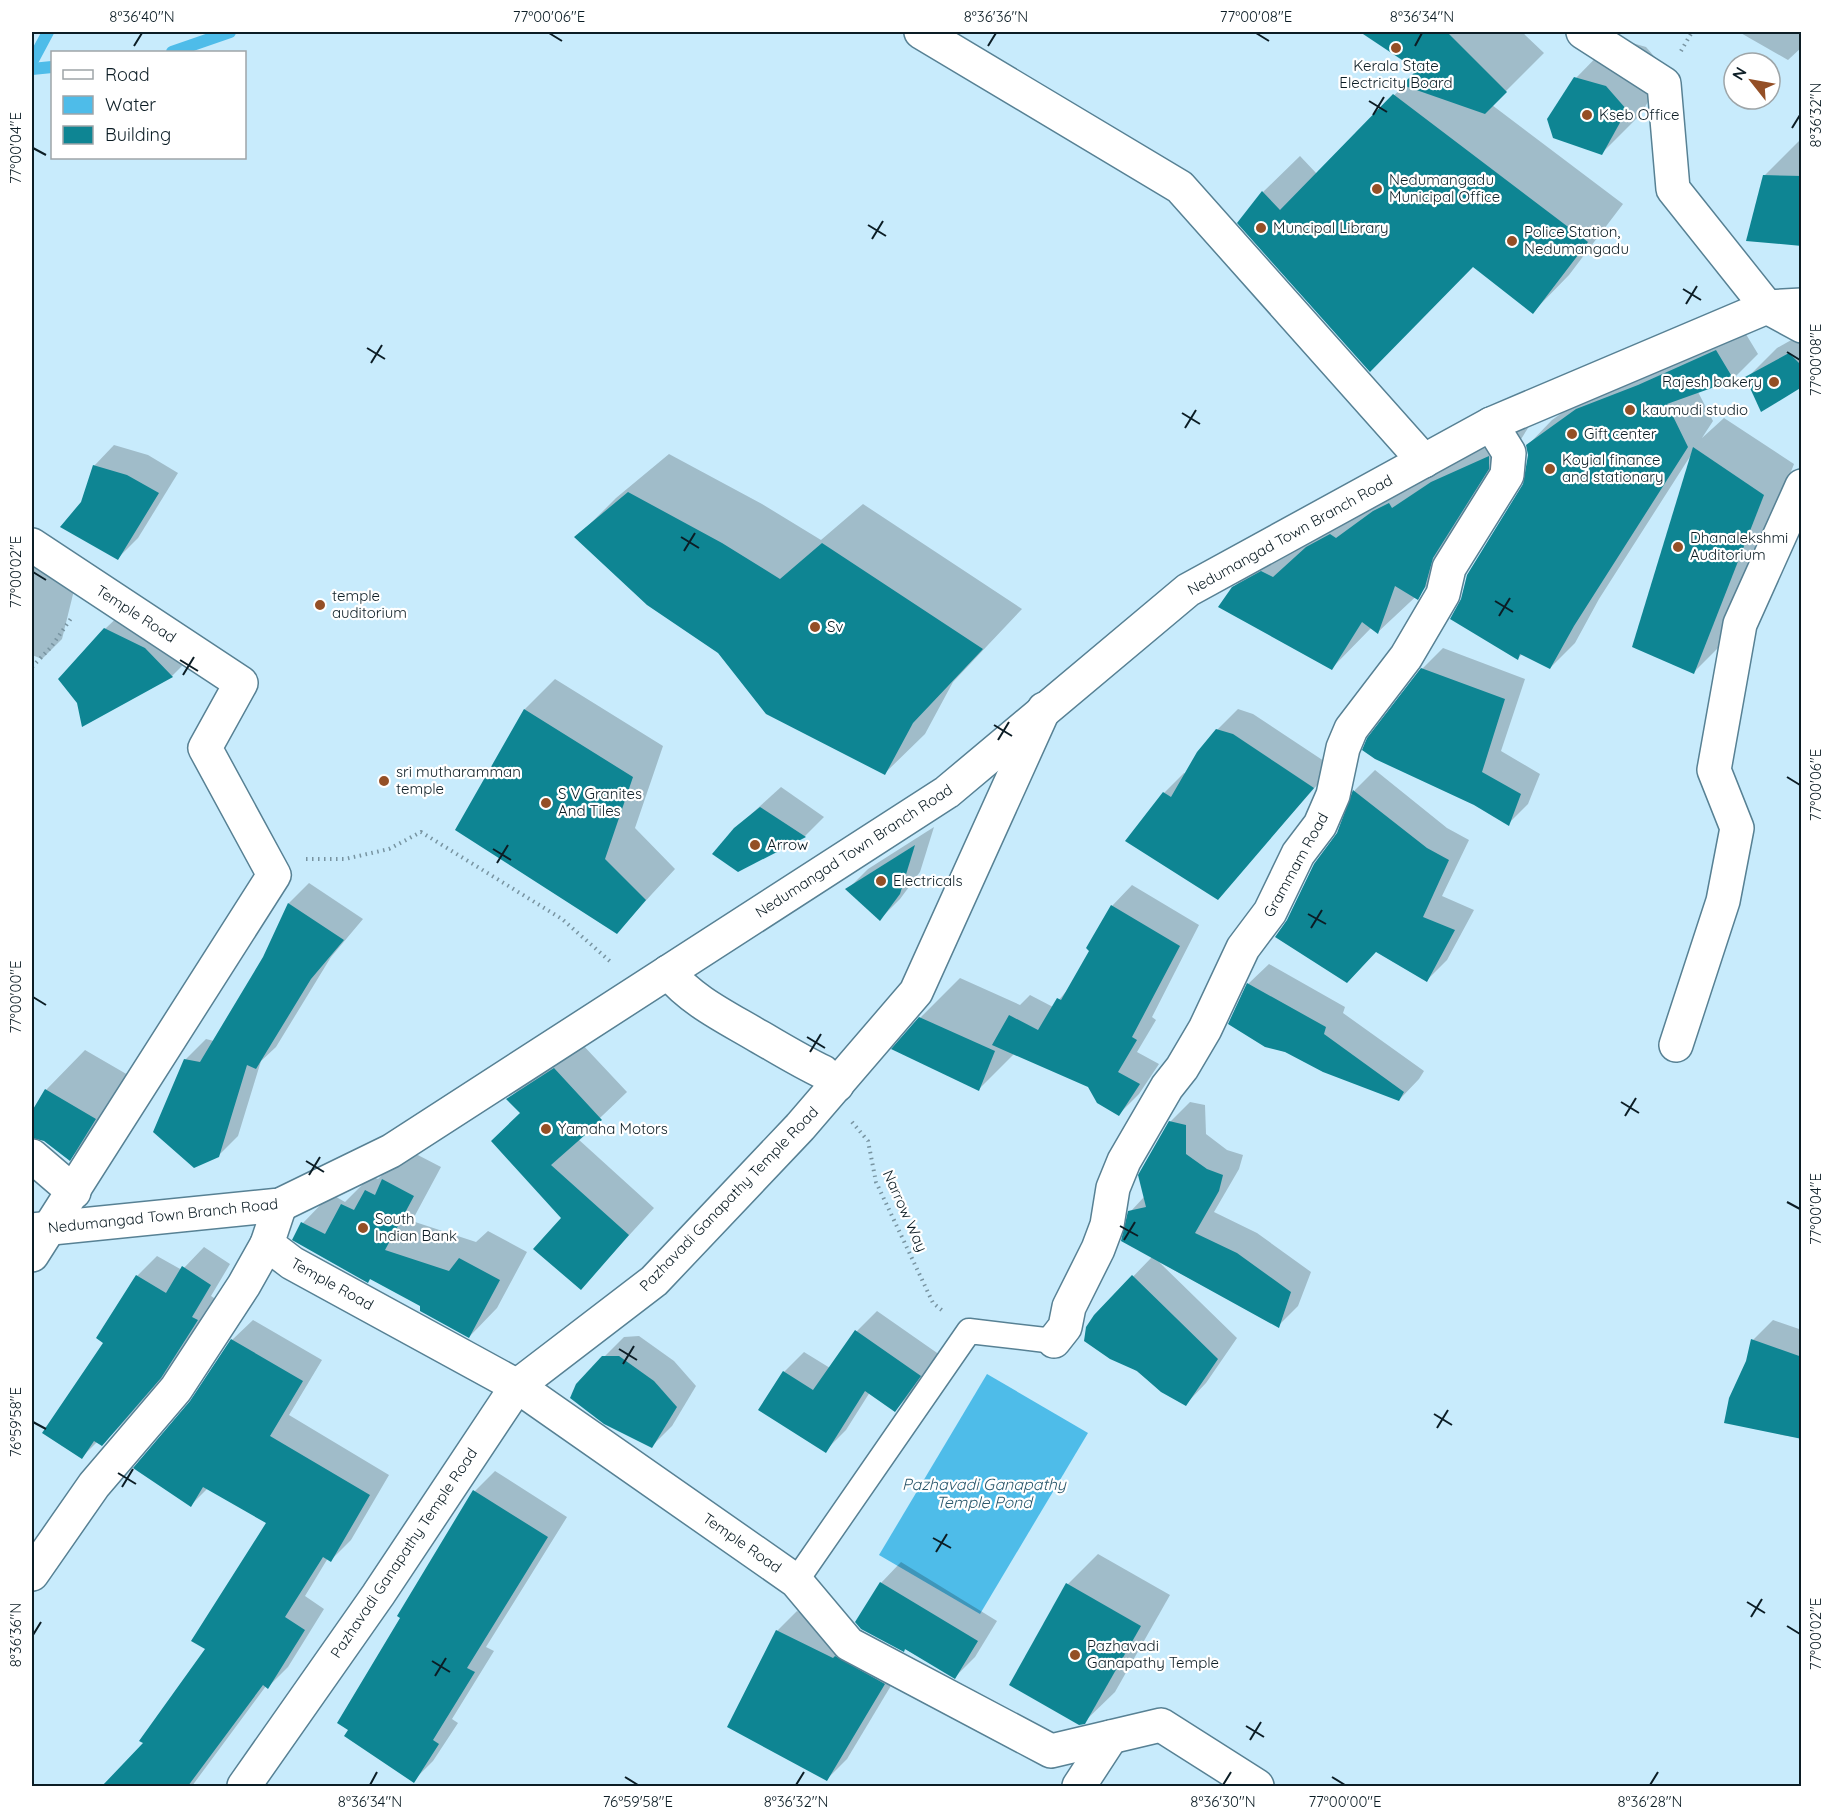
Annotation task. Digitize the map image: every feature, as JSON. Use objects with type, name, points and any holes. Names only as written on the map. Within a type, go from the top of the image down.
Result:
[{"type":"street","points":[[921,32],[1180,187],[1424,460]]},
{"type":"street","points":[[1583,32],[1664,84],[1672,189],[1767,306],[1802,326]]},
{"type":"street","name":"Nedumangad Town Branch Road","points":[[41,1229],[280,1205],[391,1151],[947,792],[1188,590],[1491,424],[1767,306],[1802,305]]},
{"type":"street","name":"Grammam Road","points":[[1054,1341],[1065,1327],[1069,1307],[1098,1249],[1110,1216],[1113,1188],[1124,1161],[1167,1087],[1182,1068],[1205,1029],[1243,948],[1270,912],[1298,854],[1320,825],[1333,795],[1351,729],[1406,657],[1443,594],[1449,568],[1507,475],[1509,453],[1491,424]]},
{"type":"street","points":[[1677,1045],[1722,901],[1737,828],[1714,770],[1740,624],[1802,486]]},
{"type":"street","name":"Temple Road","points":[[32,546],[241,682],[205,748],[274,876]]},
{"type":"street","name":"Pazhavadi Ganapathy Temple Road","points":[[244,1786],[378,1595],[517,1386],[654,1281],[830,1092],[916,992],[1044,709]]},
{"type":"street","points":[[32,1255],[41,1229],[74,1192],[274,876]]},
{"type":"street","points":[[668,972],[679,985],[714,1011],[823,1072],[830,1092]]},
{"type":"street","points":[[32,1156],[74,1192]]},
{"type":"street","points":[[32,1574],[94,1485],[176,1389],[244,1285],[267,1244],[280,1205]]},
{"type":"street","name":"Temple Road","points":[[267,1244],[292,1263],[517,1386],[796,1581],[849,1644],[1050,1750],[1161,1725],[1257,1786]]},
{"type":"street","points":[[1079,1786],[1111,1737]]},
{"type":"lane","points":[[796,1581],[969,1331],[1054,1341]]},
{"type":"path","points":[[32,667],[51,647],[92,586]]},
{"type":"path","points":[[274,876],[310,857],[345,859],[389,849],[421,832],[562,919],[641,989]]},
{"type":"path","name":"Narrow Way","points":[[830,1092],[868,1141],[876,1182],[933,1303],[969,1331]]},
{"type":"water","name":"Pazhavadi Ganapathy Temple Pond","points":[[987,1374],[1088,1433],[980,1614],[879,1555]]},
{"type":"building","points":[[1360,32],[1447,32],[1507,92],[1485,114],[1402,85],[1417,70]]},
{"type":"building","name":"Kseb Office","points":[[1574,77],[1606,86],[1627,110],[1602,155],[1553,138],[1547,119]]},
{"type":"building","name":"Nedumangadu Municipal Office","points":[[1393,94],[1588,242],[1533,314],[1473,267],[1370,372],[1237,223],[1262,191],[1280,210]]},
{"type":"building","points":[[1763,175],[1802,176],[1802,246],[1746,241]]},
{"type":"building","points":[[1716,350],[1734,380],[1667,404],[1688,447],[1574,626],[1550,669],[1520,654],[1518,660],[1450,619],[1461,599],[1467,575],[1523,484],[1528,455],[1526,445],[1576,409],[1638,385]]},
{"type":"building","name":"Rajesh bakery","points":[[1789,353],[1802,366],[1802,387],[1761,412],[1745,377]]},
{"type":"building","name":"Dhanalekshmi Auditorium","points":[[1693,447],[1764,495],[1694,674],[1632,647]]},
{"type":"building","points":[[1489,456],[1489,469],[1433,558],[1425,587],[1418,600],[1395,586],[1378,634],[1362,622],[1332,670],[1218,607],[1232,587],[1261,571],[1273,577],[1306,547],[1330,534],[1336,538],[1373,511],[1389,503],[1392,508],[1431,482]]},
{"type":"building","points":[[93,465],[127,475],[159,493],[118,560],[60,527],[81,502]]},
{"type":"building","name":"Sv","points":[[628,492],[722,543],[780,579],[822,543],[983,649],[913,723],[885,775],[766,714],[718,653],[647,605],[574,537]]},
{"type":"building","points":[[104,628],[145,648],[173,677],[82,727],[77,703],[58,679]]},
{"type":"building","points":[[1421,668],[1505,699],[1482,772],[1521,794],[1509,826],[1474,805],[1375,759],[1362,750],[1367,738]]},
{"type":"building","name":"S V Granites And Tiles","points":[[524,709],[633,777],[605,859],[646,900],[617,934],[455,830]]},
{"type":"building","points":[[1216,729],[1233,734],[1314,788],[1218,900],[1125,841],[1163,792],[1171,797],[1197,752]]},
{"type":"building","points":[[1353,790],[1427,848],[1449,860],[1423,917],[1455,930],[1427,982],[1376,952],[1347,983],[1275,937],[1287,920],[1314,864],[1337,833]]},
{"type":"building","name":"Arrow","points":[[760,807],[806,837],[738,872],[712,854],[734,828]]},
{"type":"building","name":"Electricals","points":[[915,845],[900,894],[880,921],[845,889]]},
{"type":"building","points":[[288,903],[344,940],[311,979],[256,1069],[247,1065],[219,1157],[194,1168],[153,1132],[184,1059],[200,1062],[263,957]]},
{"type":"building","points":[[1111,905],[1180,946],[1132,1037],[1137,1040],[1118,1072],[1140,1084],[1119,1116],[1097,1103],[1088,1087],[992,1045],[1009,1015],[1038,1030],[1057,998],[1061,1000],[1089,951],[1086,948]]},
{"type":"building","points":[[1247,983],[1326,1027],[1324,1034],[1404,1092],[1399,1101],[1323,1072],[1285,1052],[1265,1047],[1228,1024]]},
{"type":"building","points":[[919,1017],[995,1051],[979,1091],[891,1049]]},
{"type":"building","points":[[554,1068],[602,1120],[551,1165],[629,1235],[581,1290],[533,1249],[561,1218],[491,1141],[520,1113],[506,1099]]},
{"type":"building","points":[[45,1089],[96,1119],[70,1161],[44,1141],[32,1138],[32,1111]]},
{"type":"building","points":[[1169,1121],[1186,1125],[1186,1154],[1207,1169],[1223,1175],[1219,1191],[1195,1233],[1237,1253],[1291,1292],[1279,1328],[1121,1241],[1128,1211],[1146,1207],[1138,1175]]},
{"type":"building","points":[[382,1179],[414,1196],[385,1250],[449,1271],[459,1258],[500,1280],[469,1338],[420,1311],[420,1306],[370,1279],[368,1283],[292,1240],[301,1222],[325,1234],[341,1204],[354,1210],[365,1190],[375,1195]]},
{"type":"building","points":[[182,1266],[211,1285],[192,1317],[198,1320],[161,1378],[102,1446],[94,1441],[82,1459],[42,1433],[103,1343],[96,1338],[136,1275],[166,1293]]},
{"type":"building","points":[[1132,1275],[1218,1359],[1186,1406],[1161,1392],[1137,1371],[1110,1359],[1084,1341],[1086,1327],[1094,1315]]},
{"type":"building","points":[[855,1330],[921,1376],[895,1412],[865,1391],[826,1453],[758,1410],[783,1371],[813,1390]]},
{"type":"building","points":[[231,1339],[303,1381],[270,1436],[370,1495],[331,1562],[323,1557],[285,1617],[305,1630],[268,1689],[263,1685],[188,1786],[102,1786],[143,1743],[139,1741],[205,1649],[191,1641],[266,1523],[203,1487],[191,1507],[133,1468],[190,1401]]},
{"type":"building","points":[[1751,1339],[1802,1357],[1802,1439],[1724,1423],[1729,1398],[1746,1361]]},
{"type":"building","points":[[602,1356],[619,1356],[654,1381],[677,1407],[652,1448],[604,1424],[570,1398],[576,1384]]},
{"type":"building","points":[[473,1490],[548,1537],[467,1668],[475,1672],[433,1740],[439,1744],[414,1783],[344,1736],[348,1730],[337,1723],[400,1618],[397,1616]]},
{"type":"building","points":[[880,1582],[978,1641],[955,1679],[905,1649],[904,1652],[861,1629],[855,1622]]},
{"type":"building","name":"Pazhavadi Ganapathy Temple","points":[[1066,1583],[1141,1626],[1085,1724],[1079,1725],[1009,1685]]},
{"type":"building","points":[[776,1630],[833,1658],[835,1656],[885,1684],[827,1781],[727,1727]]},
{"type":"waterway","points":[[32,62],[48,32]]},
{"type":"waterway","points":[[175,51],[230,32]]},
{"type":"waterway","points":[[32,69],[51,67]]},
{"type":"place","name":"Kerala State Electricity Board","points":[[1396,48]]},
{"type":"place","name":"Kseb Office","points":[[1587,115]]},
{"type":"place","name":"Nedumangadu Municipal Office","points":[[1377,189]]},
{"type":"place","name":"Muncipal Library","points":[[1261,228]]},
{"type":"place","name":"Police Station, Nedumangadu","points":[[1512,241]]},
{"type":"place","name":"Rajesh bakery","points":[[1774,382]]},
{"type":"place","name":"kaumudi studio","points":[[1630,410]]},
{"type":"place","name":"Gift center","points":[[1572,434]]},
{"type":"place","name":"Koyial finance and stationary","points":[[1550,469]]},
{"type":"place","name":"Dhanalekshmi Auditorium","points":[[1678,547]]},
{"type":"place","name":"temple auditorium","points":[[320,605]]},
{"type":"place","name":"Sv","points":[[815,627]]},
{"type":"place","name":"sri mutharamman temple","points":[[384,781]]},
{"type":"place","name":"S V Granites And Tiles","points":[[546,803]]},
{"type":"place","name":"Arrow","points":[[755,845]]},
{"type":"place","name":"Electricals","points":[[881,881]]},
{"type":"place","name":"Yamaha Motors","points":[[546,1129]]},
{"type":"place","name":"South Indian Bank","points":[[363,1228]]},
{"type":"place","name":"Pazhavadi Ganapathy Temple","points":[[1075,1655]]}]
